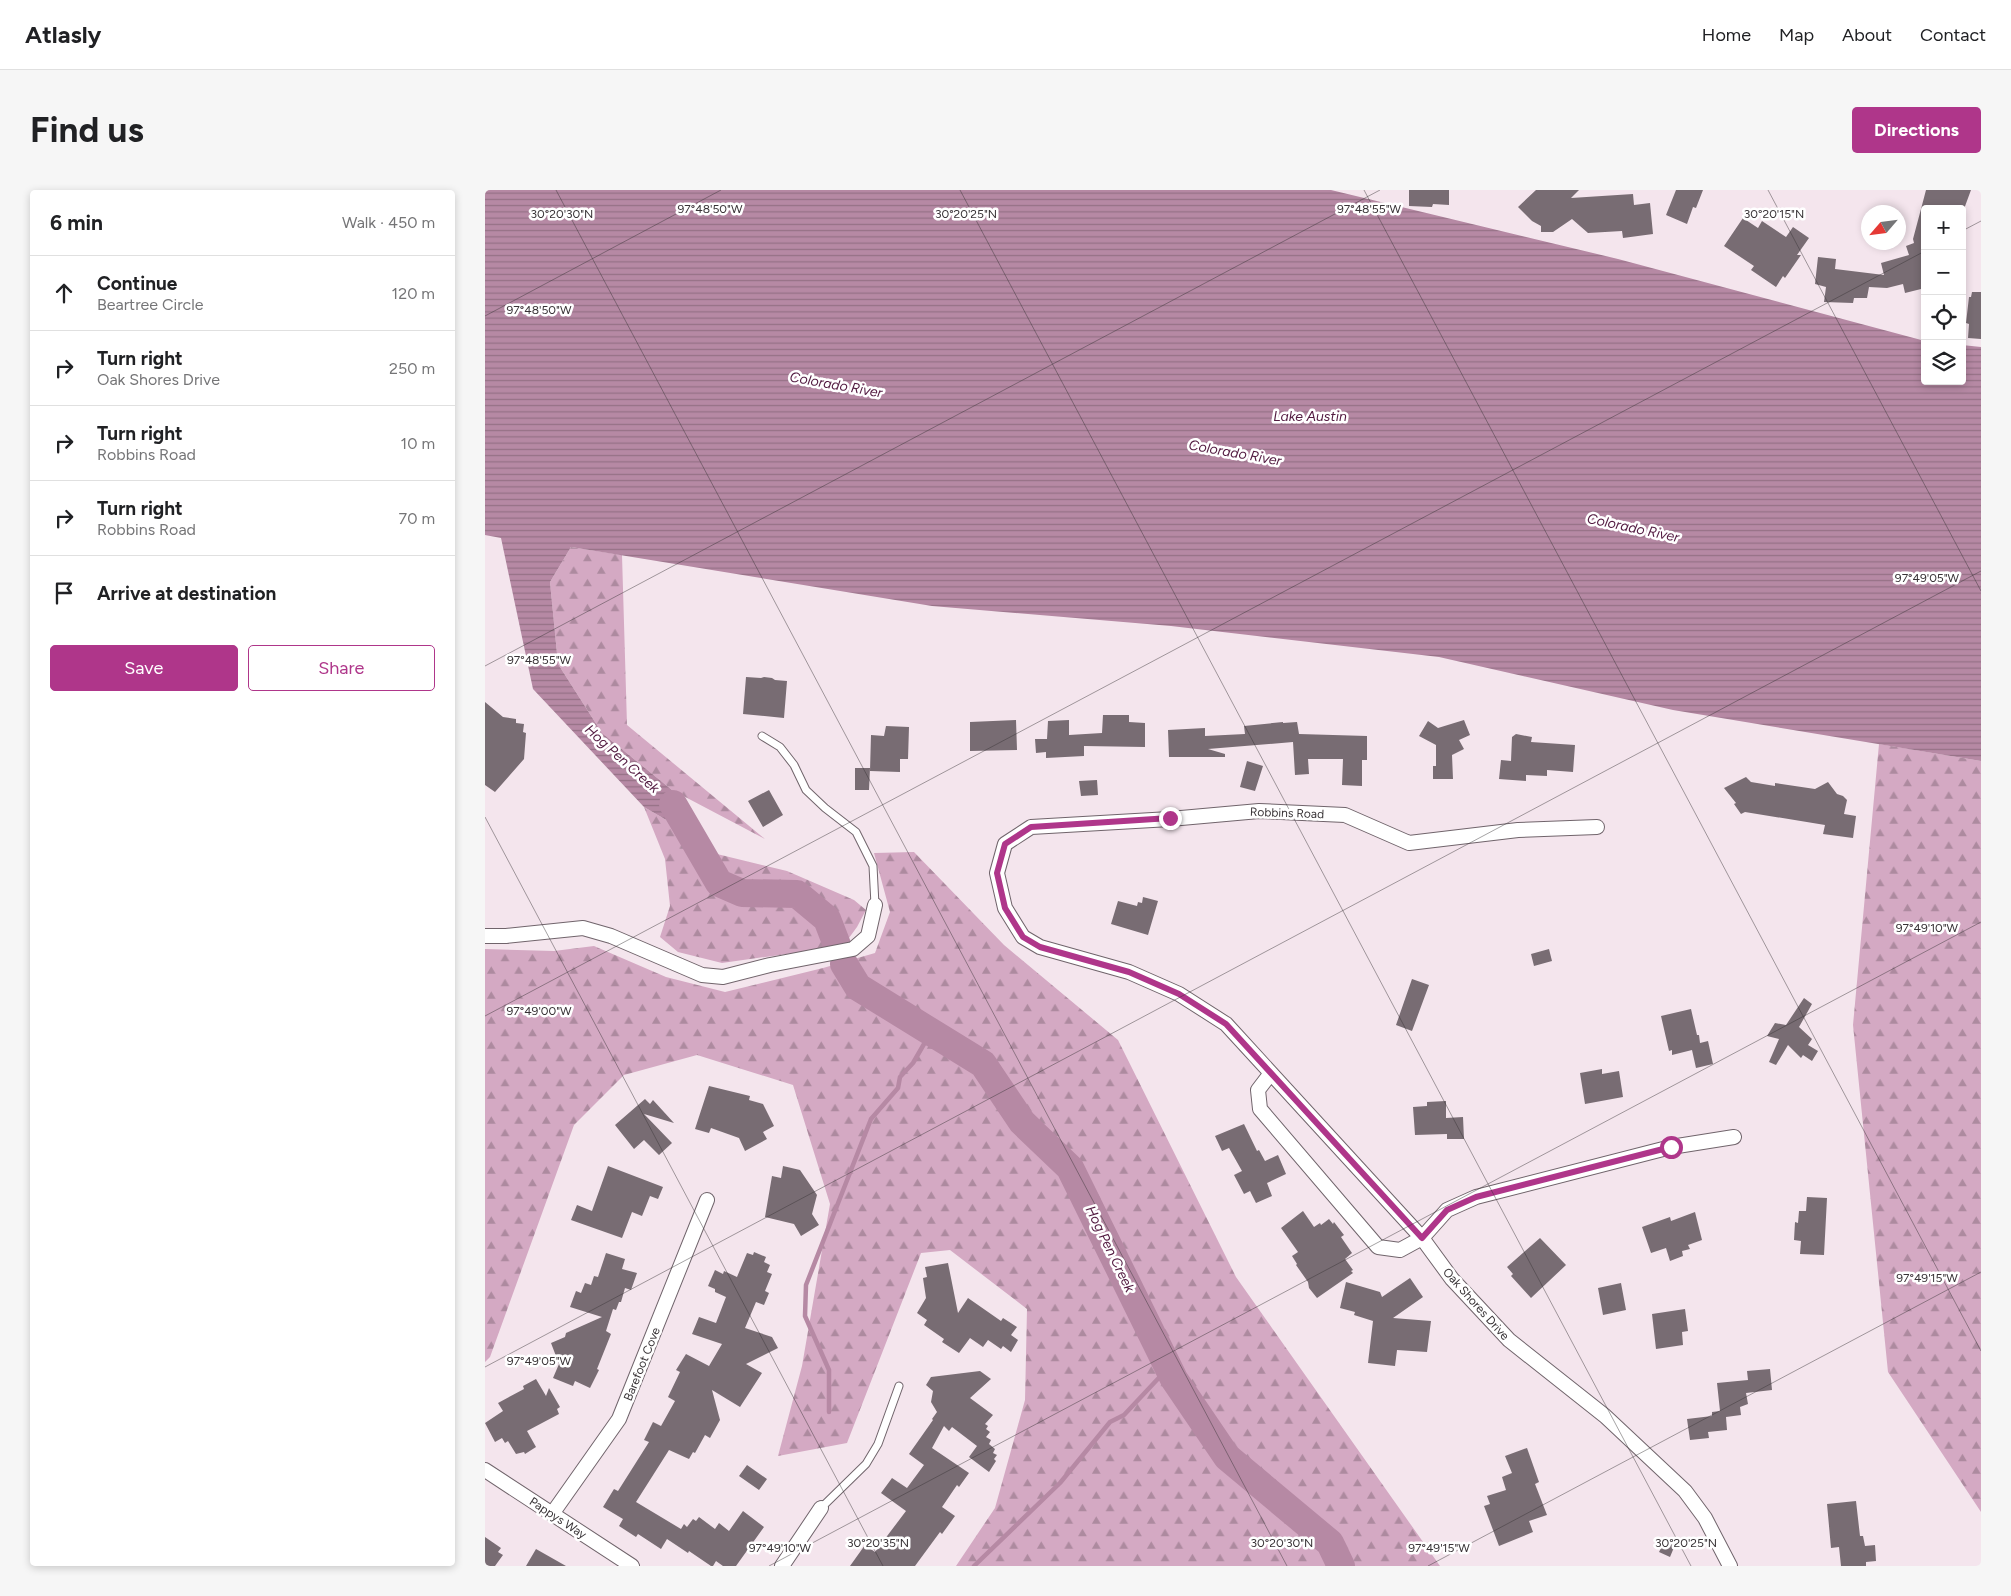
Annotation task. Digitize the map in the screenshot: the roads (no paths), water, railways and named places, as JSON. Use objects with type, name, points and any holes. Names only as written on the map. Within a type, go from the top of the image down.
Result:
[{"type":"street","name":"Robbins Road","points":[[997,873],[1005,844],[1031,827],[1259,810],[1345,815],[1409,843],[1518,830],[1597,827]]},
{"type":"street","name":"Oak Shores Drive","points":[[997,873],[1005,908],[1023,937],[1040,947],[1129,972],[1179,994],[1226,1024],[1422,1238],[1452,1279],[1509,1340],[1605,1416],[1685,1491],[1705,1518],[1729,1566]]},
{"type":"street","points":[[485,936],[506,936],[583,928],[611,936],[702,975],[723,978],[770,965],[853,949],[868,936],[875,905]]},
{"type":"street","points":[[1271,1073],[1258,1090],[1259,1110],[1378,1247],[1400,1250],[1422,1238],[1447,1210],[1476,1197],[1671,1147],[1734,1137]]},
{"type":"street","name":"Barefoot Cove","points":[[552,1514],[619,1419],[707,1200]]},
{"type":"street","name":"Pappys Way","points":[[485,1470],[632,1566]]},
{"type":"street","points":[[782,1566],[821,1508]]},
{"type":"lane","points":[[762,736],[780,747],[794,765],[807,790],[825,808],[856,832],[873,866],[875,905]]},
{"type":"lane","points":[[821,1508],[866,1464],[878,1444],[899,1386]]},
{"type":"water","name":"Lake Austin","points":[[485,190],[1331,190],[1618,259],[1921,340],[1921,385],[1966,385],[1966,345],[1981,347],[1981,761],[1673,710],[1439,657],[1171,626],[932,606],[571,547],[550,582],[558,664],[602,733],[672,790],[699,839],[644,807],[533,689],[501,538],[485,535]]},
{"type":"waterway","name":"Hog Pen Creek","points":[[673,804],[719,883],[742,893],[797,894],[827,919],[837,945]]},
{"type":"waterway","name":"Hog Pen Creek","points":[[844,964],[858,987],[983,1064],[1022,1122],[1070,1168],[1174,1379],[1227,1457],[1330,1543],[1341,1566]]},
{"type":"waterway","points":[[829,1412],[829,1370],[805,1316],[806,1285],[871,1119],[898,1088],[900,1077],[913,1063],[931,1032]]},
{"type":"waterway","points":[[974,1566],[1060,1483],[1110,1422],[1124,1415],[1169,1367]]},
{"type":"water label","name":"Colorado River","points":[[836,385]]},
{"type":"water label","name":"Colorado River","points":[[1235,453]]},
{"type":"water label","name":"Colorado River","points":[[1633,528]]}]
